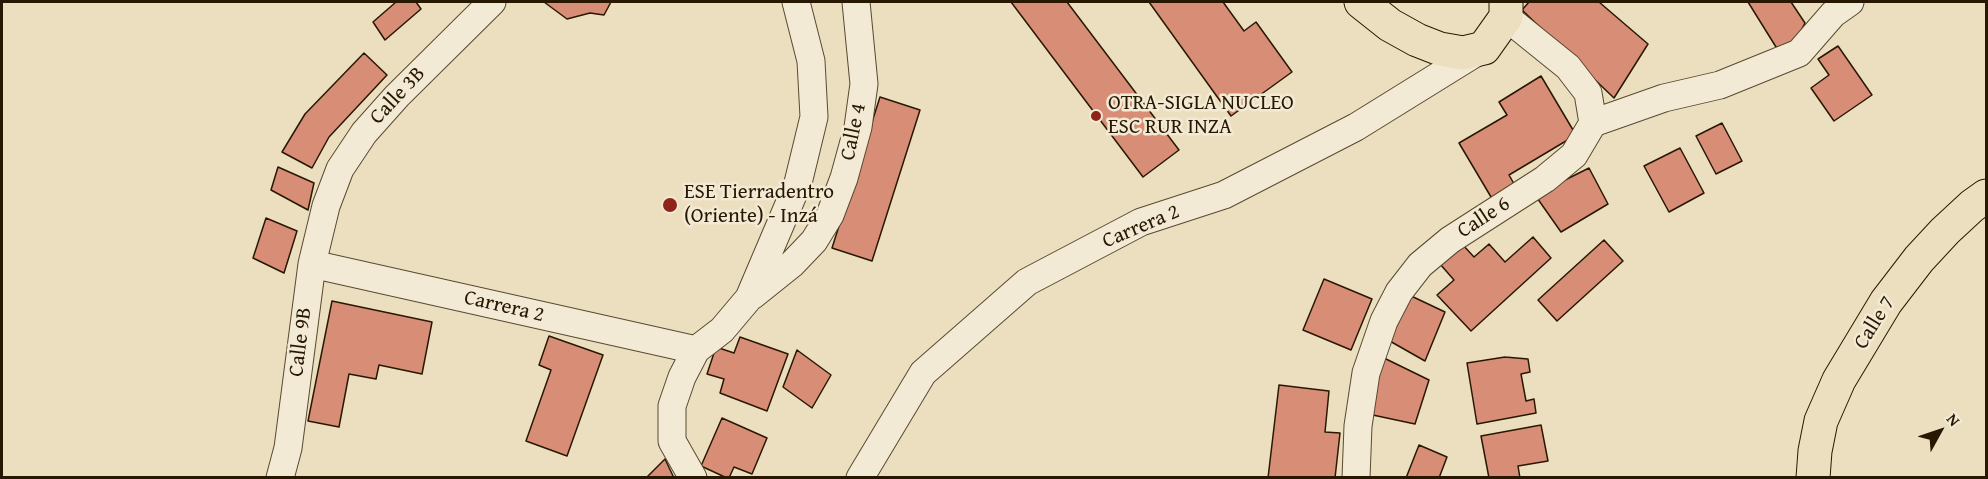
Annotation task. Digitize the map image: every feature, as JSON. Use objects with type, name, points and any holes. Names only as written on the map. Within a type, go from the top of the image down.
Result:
[{"type":"main road","points":[[1361,2],[1390,25],[1417,40],[1440,49],[1473,50],[1506,9]]},
{"type":"main road","name":"Calle 7","points":[[1813,477],[1821,421],[1839,380],[1886,302],[1919,259],[1945,231],[1986,196]]},
{"type":"street","name":"Calle 3B","points":[[326,206],[340,169],[364,133],[427,64],[492,2]]},
{"type":"street","name":"Calle 4","points":[[749,298],[798,183],[814,117],[811,61],[796,2]]},
{"type":"street","name":"Calle 4","points":[[696,350],[722,330],[749,298],[792,264],[814,241],[830,214],[844,178],[858,127],[864,84],[856,2]]},
{"type":"street","points":[[1506,9],[1569,67],[1588,93],[1593,123],[1664,98],[1720,85],[1799,53],[1833,14],[1850,2]]},
{"type":"street","name":"Carrera 2","points":[[860,477],[923,373],[1027,282],[1141,222],[1224,195],[1356,127],[1473,50]]},
{"type":"street","name":"Calle 6","points":[[1356,477],[1358,426],[1366,373],[1384,321],[1399,292],[1420,265],[1450,240],[1545,179],[1574,155],[1593,123]]},
{"type":"street","name":"Calle 9B","points":[[280,477],[288,448],[312,264],[326,206]]},
{"type":"street","name":"Carrera 2","points":[[312,264],[696,350]]},
{"type":"street","points":[[693,477],[672,441],[672,406],[682,376],[696,350]]},
{"type":"building","points":[[396,2],[416,2],[421,9],[385,40],[373,22]]},
{"type":"building","points":[[544,2],[611,2],[604,15],[590,13],[567,19]]},
{"type":"building","points":[[1011,2],[1067,2],[1179,150],[1143,177]]},
{"type":"building","points":[[1149,2],[1223,2],[1244,31],[1256,22],[1292,72],[1231,116]]},
{"type":"building","points":[[1529,2],[1599,2],[1648,44],[1614,98],[1522,10]]},
{"type":"building","points":[[1748,2],[1791,2],[1805,23],[1793,46],[1776,47]]},
{"type":"building","points":[[1838,46],[1872,95],[1834,121],[1811,88],[1829,75],[1818,59]]},
{"type":"building","points":[[364,53],[387,75],[329,137],[312,168],[282,152],[305,114]]},
{"type":"building","points":[[1541,76],[1576,135],[1509,175],[1517,189],[1494,202],[1459,143],[1507,115],[1499,102]]},
{"type":"building","points":[[880,97],[920,110],[872,261],[832,248]]},
{"type":"building","points":[[1722,123],[1742,161],[1716,174],[1696,136]]},
{"type":"building","points":[[1680,148],[1704,193],[1669,212],[1644,166]]},
{"type":"building","points":[[278,167],[314,183],[308,210],[271,190]]},
{"type":"building","points":[[1589,168],[1608,204],[1561,232],[1535,195]]},
{"type":"building","points":[[266,218],[297,231],[284,273],[253,258]]},
{"type":"building","points":[[1533,237],[1551,258],[1471,331],[1437,295],[1454,280],[1440,264],[1462,244],[1474,257],[1489,244],[1505,262]]},
{"type":"building","points":[[1604,240],[1623,261],[1557,321],[1538,300]]},
{"type":"building","points":[[1324,279],[1372,299],[1351,350],[1303,330]]},
{"type":"building","points":[[1407,294],[1445,312],[1425,361],[1388,340]]},
{"type":"building","points":[[332,301],[432,322],[422,374],[379,365],[376,379],[349,374],[339,427],[308,421]]},
{"type":"building","points":[[549,336],[603,355],[567,456],[526,441],[551,370],[539,365]]},
{"type":"building","points":[[740,337],[788,354],[767,411],[720,393],[724,379],[707,374],[716,347],[734,353]]},
{"type":"building","points":[[797,350],[831,375],[812,408],[783,387]]},
{"type":"building","points":[[1505,357],[1528,359],[1530,372],[1521,374],[1526,401],[1534,399],[1536,413],[1477,424],[1467,363]]},
{"type":"building","points":[[1384,358],[1429,380],[1415,424],[1368,414]]},
{"type":"building","points":[[1279,385],[1329,391],[1325,432],[1340,433],[1335,478],[1268,478]]},
{"type":"building","points":[[722,418],[767,438],[752,474],[734,467],[727,478],[701,466]]},
{"type":"building","points":[[1541,425],[1548,461],[1518,466],[1520,478],[1489,478],[1481,436]]},
{"type":"building","points":[[1419,445],[1447,457],[1439,478],[1406,478]]},
{"type":"building","points":[[665,459],[674,478],[646,478]]},
{"type":"place","name":"OTRA-SIGLA NUCLEO ESC RUR INZA","points":[[1096,116]]},
{"type":"place","name":"ESE Tierradentro (Oriente) - Inzá","points":[[670,205]]}]
